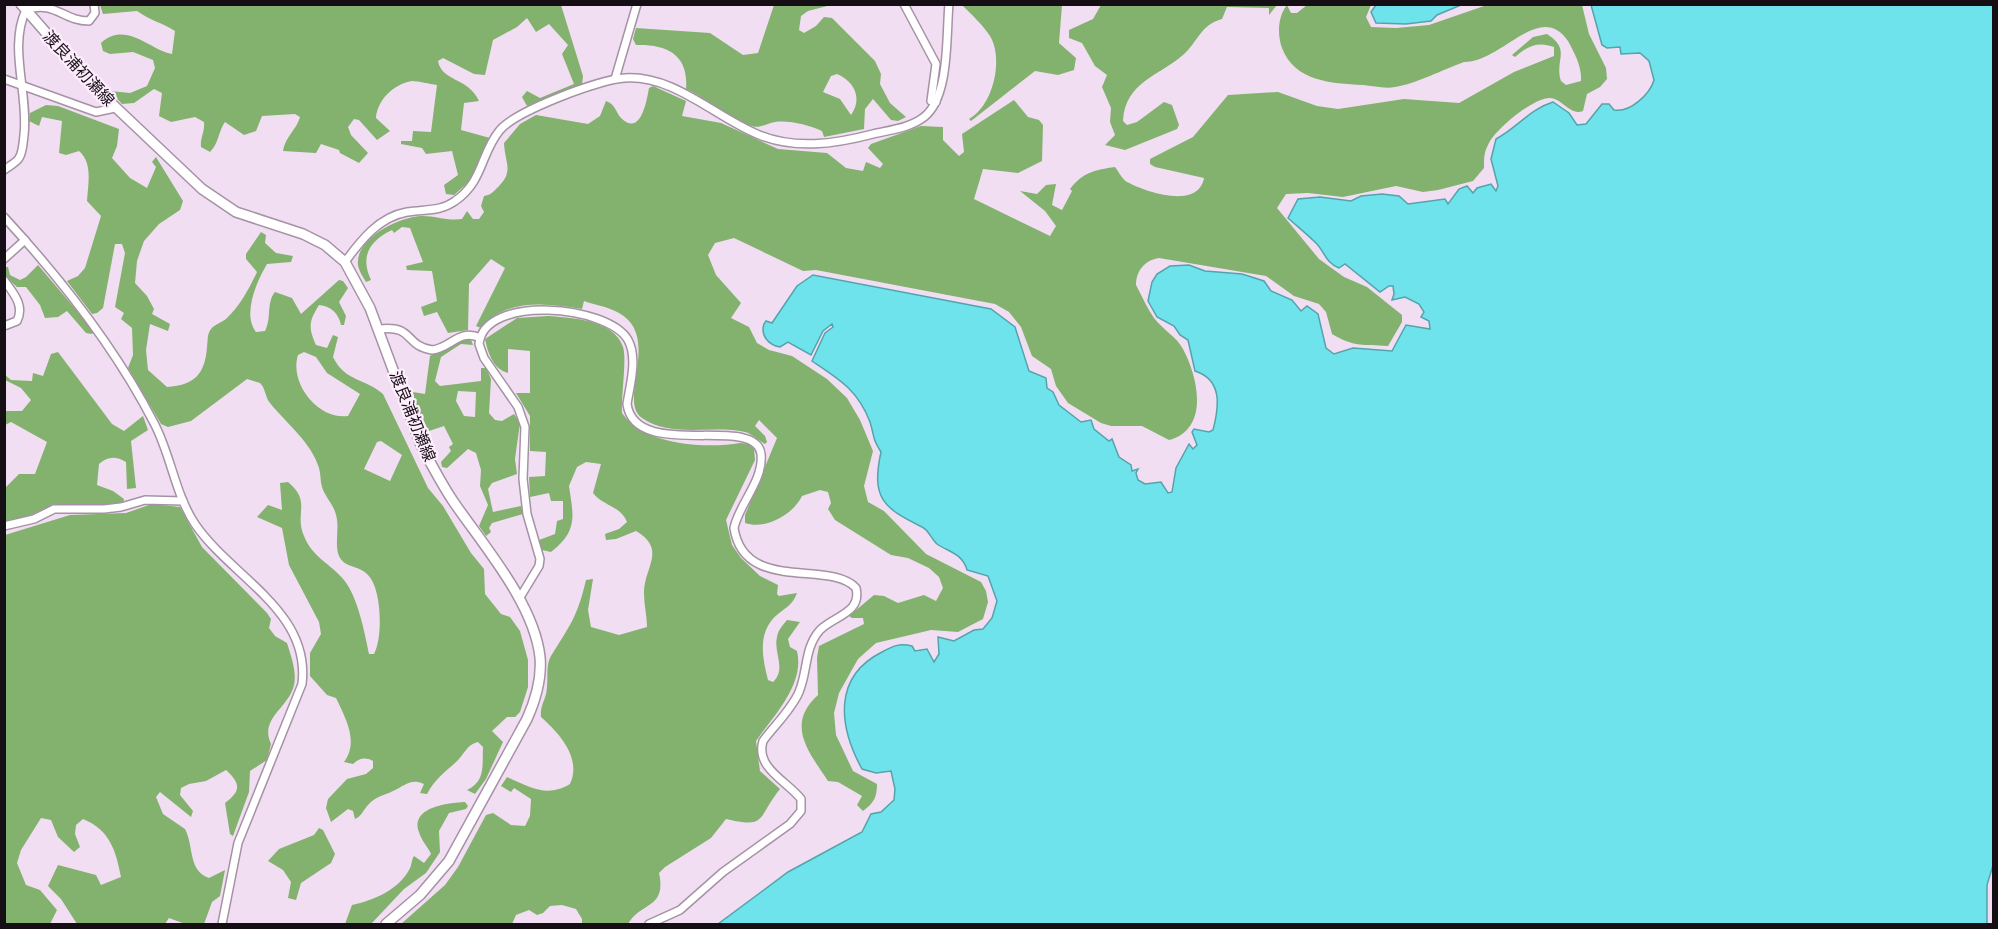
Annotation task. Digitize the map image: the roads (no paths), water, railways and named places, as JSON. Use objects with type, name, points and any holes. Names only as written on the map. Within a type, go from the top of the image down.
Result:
[{"type":"main road","name":"渡良浦初瀬線","points":[[23,7],[115,108],[202,189],[225,206],[248,217],[303,234],[325,245],[345,262],[360,286],[379,328],[421,445],[432,466],[519,599],[532,628],[540,655],[539,683],[535,700],[504,766],[449,861],[420,895],[386,924]]},
{"type":"street","points":[[4,170],[20,156],[25,126],[19,38],[23,7],[53,7],[75,20],[89,21],[95,13],[94,4]]},
{"type":"street","points":[[615,79],[637,4]]},
{"type":"street","points":[[904,4],[934,58],[936,72],[930,101],[936,102]]},
{"type":"street","points":[[345,262],[381,222],[401,213],[441,208],[466,192],[480,174],[500,130],[518,116],[540,105],[615,79],[637,78],[665,84],[759,135],[801,144],[837,142],[903,127],[925,116],[936,102],[942,87],[949,4]]},
{"type":"street","points":[[4,79],[96,112],[115,108]]},
{"type":"street","points":[[4,217],[97,327],[154,423],[183,501],[194,522],[211,545],[283,615],[299,643],[303,662],[302,684],[238,843],[222,924]]},
{"type":"street","points":[[4,259],[25,240]]},
{"type":"street","points":[[4,280],[16,296],[21,312],[17,321],[4,326]]},
{"type":"street","points":[[519,599],[539,566],[540,559],[531,533],[525,491],[525,428],[518,407],[480,352],[480,338],[487,327],[497,320],[509,315],[538,310],[587,315],[615,326],[628,339],[633,355],[627,405],[628,411],[637,423],[670,434],[705,437],[736,435],[748,438],[759,447],[761,456],[755,480],[734,528],[741,546],[750,556],[771,569],[845,580],[856,588],[858,596],[852,608],[828,624],[813,640],[807,654],[799,694],[763,741],[761,748],[764,762],[801,799],[801,811],[790,824],[723,872],[680,910],[649,924]]},
{"type":"street","points":[[379,328],[395,327],[403,330],[415,344],[432,350],[457,336],[480,338]]},
{"type":"street","points":[[4,526],[34,519],[54,508],[104,509],[122,507],[145,500],[183,501]]},
{"type":"water","points":[[1376,5],[1461,5],[1437,15],[1431,21],[1406,24],[1376,23],[1371,12]]},
{"type":"water","points":[[1591,5],[1993,5],[1994,862],[1987,885],[1987,924],[718,924],[788,872],[862,832],[871,814],[881,812],[894,800],[895,789],[891,771],[876,773],[862,769],[848,737],[845,704],[848,689],[855,675],[866,662],[893,647],[907,645],[912,646],[915,651],[927,649],[934,662],[939,654],[938,637],[954,641],[974,630],[983,629],[992,618],[997,601],[988,576],[967,570],[959,557],[937,544],[924,528],[898,514],[883,500],[878,480],[881,452],[865,411],[847,386],[812,361],[825,333],[833,327],[832,324],[823,331],[811,355],[788,342],[780,347],[772,344],[764,336],[764,324],[766,321],[772,323],[797,286],[813,275],[991,309],[1015,327],[1029,371],[1046,378],[1047,388],[1053,392],[1059,405],[1081,422],[1091,420],[1094,429],[1109,441],[1112,439],[1119,457],[1131,465],[1132,471],[1138,469],[1136,473],[1138,480],[1145,484],[1161,482],[1168,493],[1172,492],[1176,468],[1189,444],[1193,449],[1197,445],[1192,432],[1194,429],[1209,432],[1213,430],[1217,412],[1217,395],[1210,381],[1195,371],[1188,340],[1180,335],[1174,326],[1157,317],[1148,301],[1152,282],[1157,274],[1170,266],[1189,265],[1205,271],[1242,274],[1264,281],[1271,291],[1292,300],[1301,311],[1307,306],[1318,314],[1326,348],[1334,354],[1353,348],[1392,351],[1406,325],[1430,329],[1429,321],[1421,317],[1424,312],[1419,304],[1405,297],[1392,300],[1393,286],[1380,292],[1345,264],[1339,268],[1335,266],[1328,261],[1317,244],[1288,218],[1298,199],[1320,197],[1351,201],[1361,196],[1382,194],[1399,196],[1408,204],[1445,199],[1448,204],[1459,189],[1467,186],[1473,193],[1477,188],[1491,184],[1496,191],[1498,186],[1491,159],[1496,139],[1537,109],[1553,102],[1569,113],[1577,125],[1586,124],[1602,104],[1609,104],[1614,110],[1633,106],[1644,96],[1654,80],[1649,61],[1640,53],[1621,54],[1620,47],[1607,48],[1602,45]]}]
